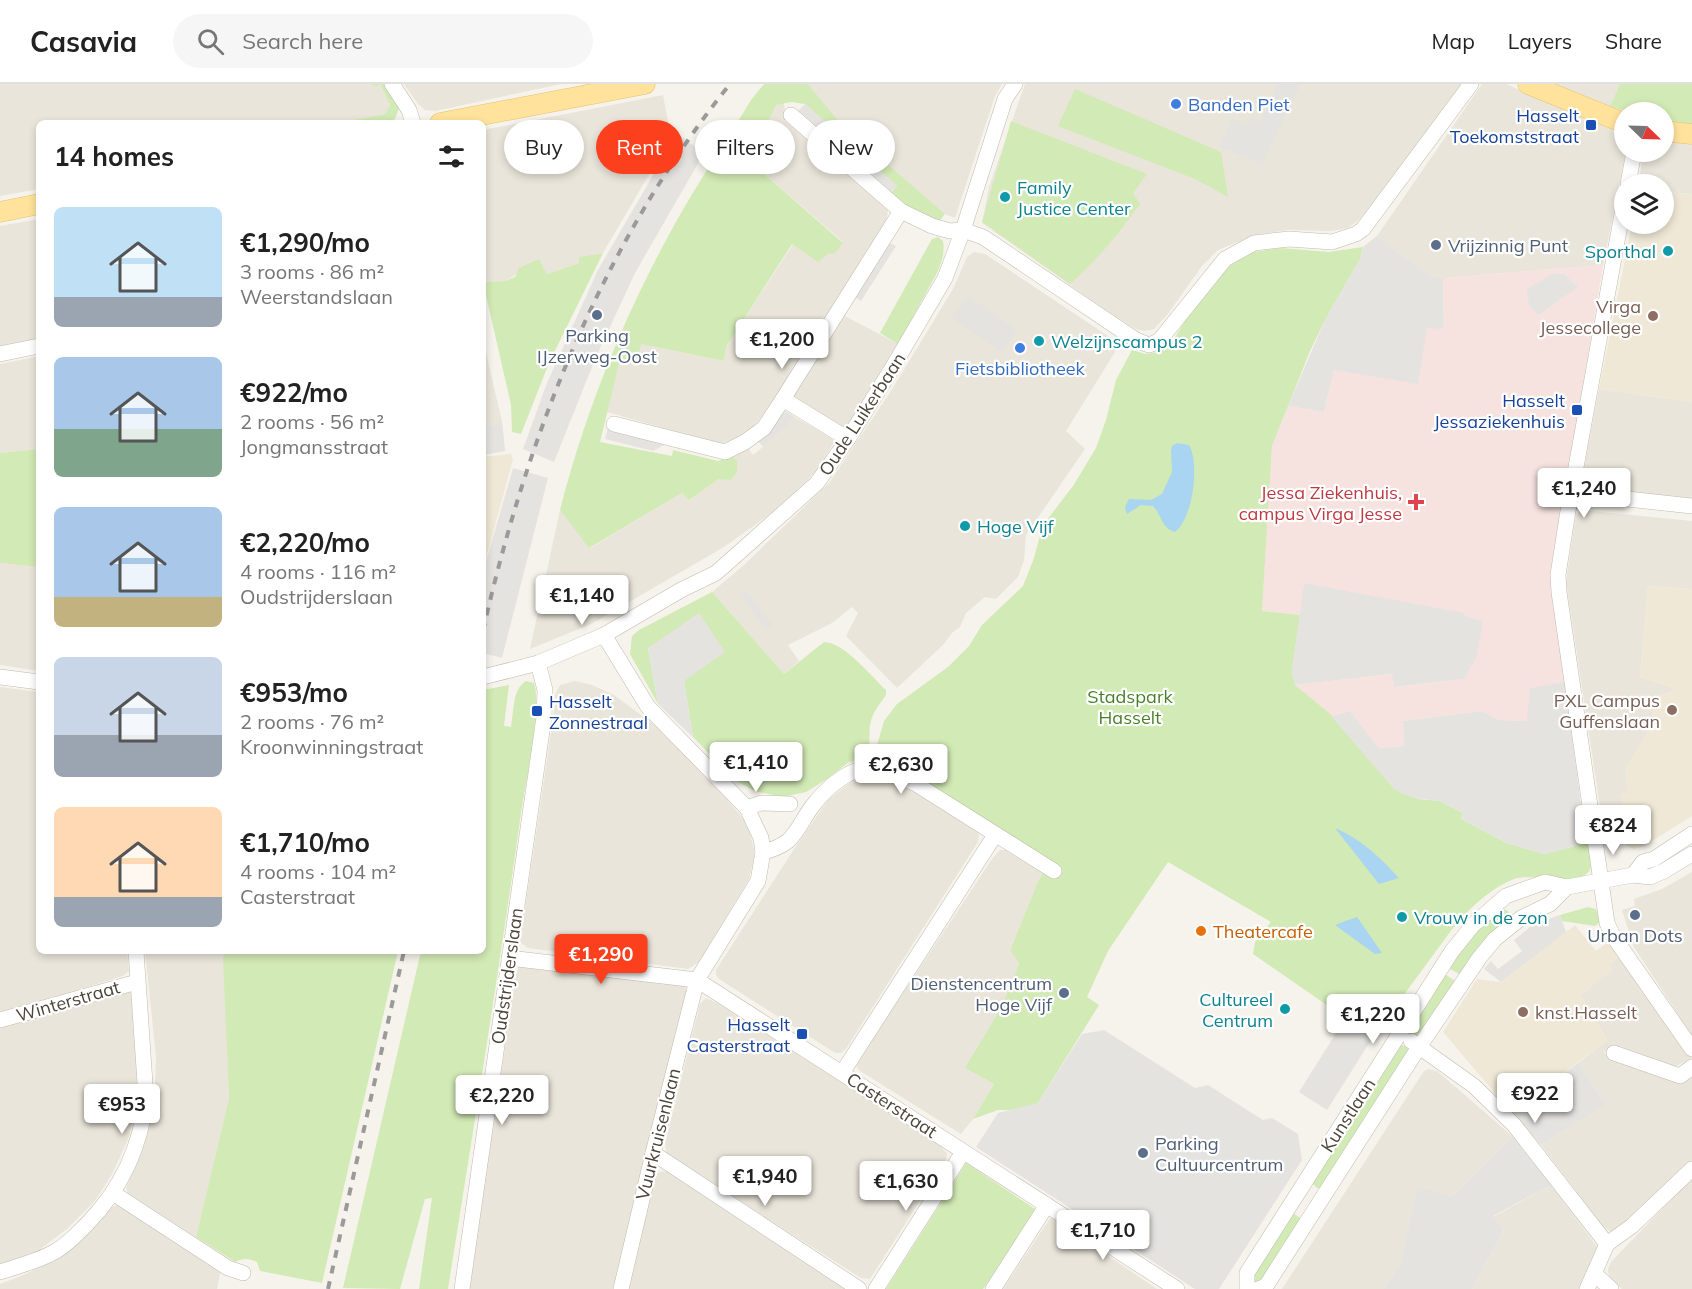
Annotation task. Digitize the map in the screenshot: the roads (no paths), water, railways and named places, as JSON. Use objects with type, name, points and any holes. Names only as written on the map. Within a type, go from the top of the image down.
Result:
[{"type":"main road","points":[[456,120],[645,84]]},
{"type":"main road","points":[[1528,84],[1614,119]]},
{"type":"main road","points":[[1674,132],[1692,134]]},
{"type":"main road","points":[[0,212],[36,205]]},
{"type":"street","points":[[392,84],[409,110],[412,120]]},
{"type":"street","name":"Oude Luikerbaan","points":[[486,676],[538,663],[604,635],[681,590],[716,573],[817,483],[848,439],[940,288],[963,230],[1005,99],[1015,84]]},
{"type":"street","points":[[791,115],[901,211],[932,226],[950,231],[963,230],[983,237],[1136,340],[1149,345],[1159,341],[1225,258],[1254,243],[1289,239],[1332,242],[1356,234],[1380,208],[1471,84]]},
{"type":"street","points":[[614,424],[725,452],[745,442],[764,428],[901,211]]},
{"type":"street","points":[[1618,234],[1558,575],[1559,592],[1608,923],[1613,936],[1692,1049]]},
{"type":"street","points":[[0,354],[36,347]]},
{"type":"street","points":[[783,399],[848,439]]},
{"type":"street","points":[[1572,493],[1692,506]]},
{"type":"street","points":[[604,635],[648,707],[747,808],[761,838],[762,852],[776,849],[790,839],[816,801],[836,782],[852,773],[876,768],[892,772],[916,784],[1054,872]]},
{"type":"street","name":"Oudstrijderslaan","points":[[462,1289],[544,717],[545,690],[538,663]]},
{"type":"street","points":[[0,677],[36,682]]},
{"type":"street","points":[[747,808],[761,803],[790,804]]},
{"type":"street","name":"Kunstlaan","points":[[1633,875],[1643,862],[1654,858],[1692,834]]},
{"type":"street","points":[[842,1073],[995,835]]},
{"type":"street","name":"Vuurkruisenlaan","points":[[621,1289],[697,980],[758,881],[762,852]]},
{"type":"street","name":"Kunstlaan","points":[[1247,1289],[1247,1273],[1456,945],[1473,925],[1506,896],[1545,882],[1567,887],[1633,875],[1650,877],[1692,854]]},
{"type":"street","name":"Kunstlaan","points":[[1258,1289],[1266,1286],[1419,1047],[1480,957],[1495,939],[1521,918],[1550,904],[1567,887]]},
{"type":"street","points":[[1506,896],[1521,918]]},
{"type":"street","points":[[0,1272],[55,1251],[71,1239],[113,1193],[131,1159],[144,1116],[146,1098],[136,954]]},
{"type":"street","points":[[509,958],[697,980]]},
{"type":"street","name":"Casterstraat","points":[[697,980],[1178,1289]]},
{"type":"street","name":"Winterstraat","points":[[0,1020],[137,982]]},
{"type":"street","points":[[1400,1034],[1474,1086],[1514,1125],[1607,1244]]},
{"type":"street","points":[[1614,1053],[1680,1076],[1692,1067]]},
{"type":"street","points":[[876,1289],[963,1152]]},
{"type":"street","points":[[653,1153],[859,1289]]},
{"type":"street","points":[[1587,1289],[1607,1244],[1632,1226],[1692,1169]]},
{"type":"street","points":[[1302,1186],[1323,1200]]},
{"type":"street","points":[[113,1193],[228,1268],[243,1274]]},
{"type":"street","points":[[993,1289],[1047,1205]]},
{"type":"street","points":[[1595,1274],[1611,1289]]},
{"type":"water","points":[[1177,443],[1189,445],[1194,465],[1194,477],[1186,515],[1175,532],[1167,528],[1153,506],[1141,505],[1127,514],[1125,507],[1129,499],[1151,500],[1162,494],[1172,472],[1172,446]]},
{"type":"water","points":[[1335,828],[1370,850],[1399,878],[1379,884]]},
{"type":"water","points":[[1357,917],[1382,953],[1375,954],[1335,925]]},
{"type":"railway","points":[[486,619],[522,485],[575,343],[644,209],[685,145],[730,84]]},
{"type":"railway","points":[[328,1289],[403,954]]},
{"type":"place","name":"Banden Piet","points":[[1176,104]]},
{"type":"place","name":"Hasselt Toekomststraat","points":[[1591,125]]},
{"type":"place","name":"Family Justice Center","points":[[1005,197]]},
{"type":"place","name":"Vrijzinnig Punt","points":[[1436,245]]},
{"type":"place","name":"Sporthal","points":[[1668,251]]},
{"type":"place","name":"Parking IJzerweg-Oost","points":[[597,315]]},
{"type":"place","name":"Virga Jessecollege","points":[[1653,316]]},
{"type":"place","name":"Welzijnscampus 2","points":[[1039,341]]},
{"type":"place","name":"Fietsbibliotheek","points":[[1020,348]]},
{"type":"place","name":"Hasselt Jessaziekenhuis","points":[[1577,410]]},
{"type":"place","name":"Jessa Ziekenhuis, campus Virga Jesse","points":[[1416,502]]},
{"type":"place","name":"Hoge Vijf","points":[[965,526]]},
{"type":"place","name":"PXL Campus Guffenslaan","points":[[1672,710]]},
{"type":"place","name":"Hasselt Zonnestraal","points":[[537,711]]},
{"type":"place","name":"Urban Dots","points":[[1635,915]]},
{"type":"place","name":"Vrouw in de zon","points":[[1402,917]]},
{"type":"place","name":"Theatercafe","points":[[1201,931]]},
{"type":"place","name":"Dienstencentrum Hoge Vijf","points":[[1064,993]]},
{"type":"place","name":"Cultureel Centrum","points":[[1285,1009]]},
{"type":"place","name":"knst.Hasselt","points":[[1523,1012]]},
{"type":"place","name":"Hasselt Casterstraat","points":[[802,1034]]},
{"type":"place","name":"Parking Cultuurcentrum","points":[[1143,1153]]},
{"type":"park label","name":"Stadspark Hasselt","points":[[1130,706]]}]
